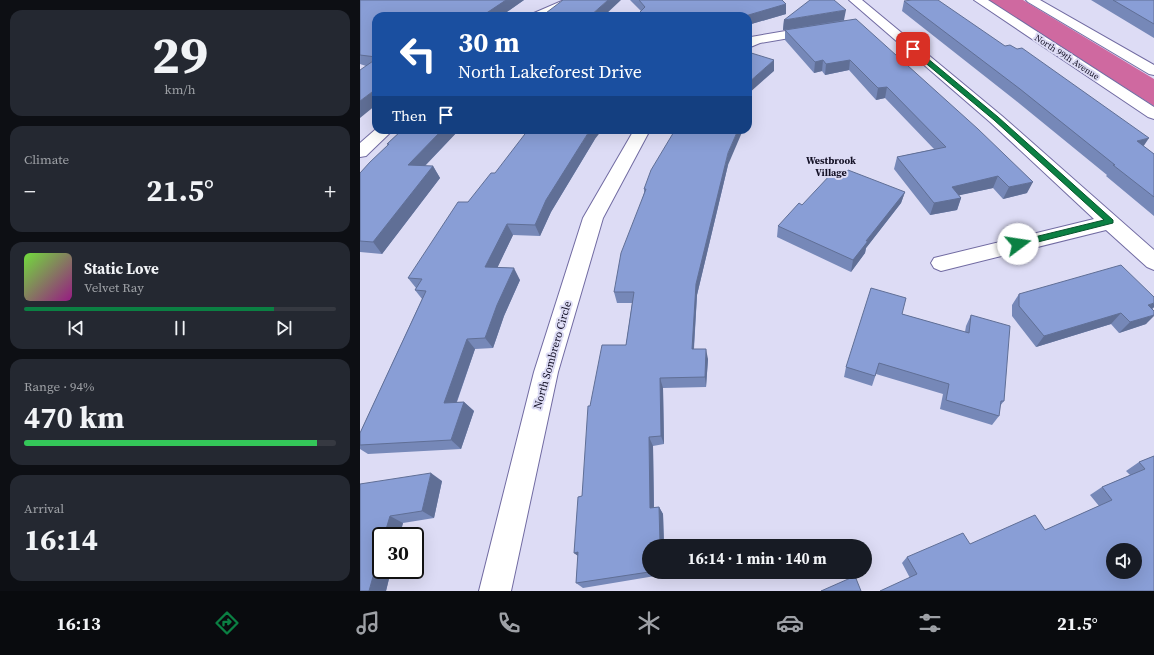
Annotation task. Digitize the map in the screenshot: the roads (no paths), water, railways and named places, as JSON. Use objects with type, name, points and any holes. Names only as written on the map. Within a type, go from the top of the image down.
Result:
[{"type":"street","points":[[547,12],[574,0]]},
{"type":"street","points":[[855,0],[870,21],[996,119],[1154,262]]},
{"type":"street","name":"North 99th Avenue","points":[[980,0],[1154,114]]},
{"type":"street","points":[[1032,0],[1153,69]]},
{"type":"street","points":[[752,42],[756,40],[825,29]]},
{"type":"street","points":[[360,152],[380,134]]},
{"type":"street","name":"North Sombrero Circle","points":[[495,591],[546,372],[593,218],[640,134]]},
{"type":"street","points":[[941,263],[1110,222]]},
{"type":"district","name":"Westbrook Village","points":[[831,166]]}]
